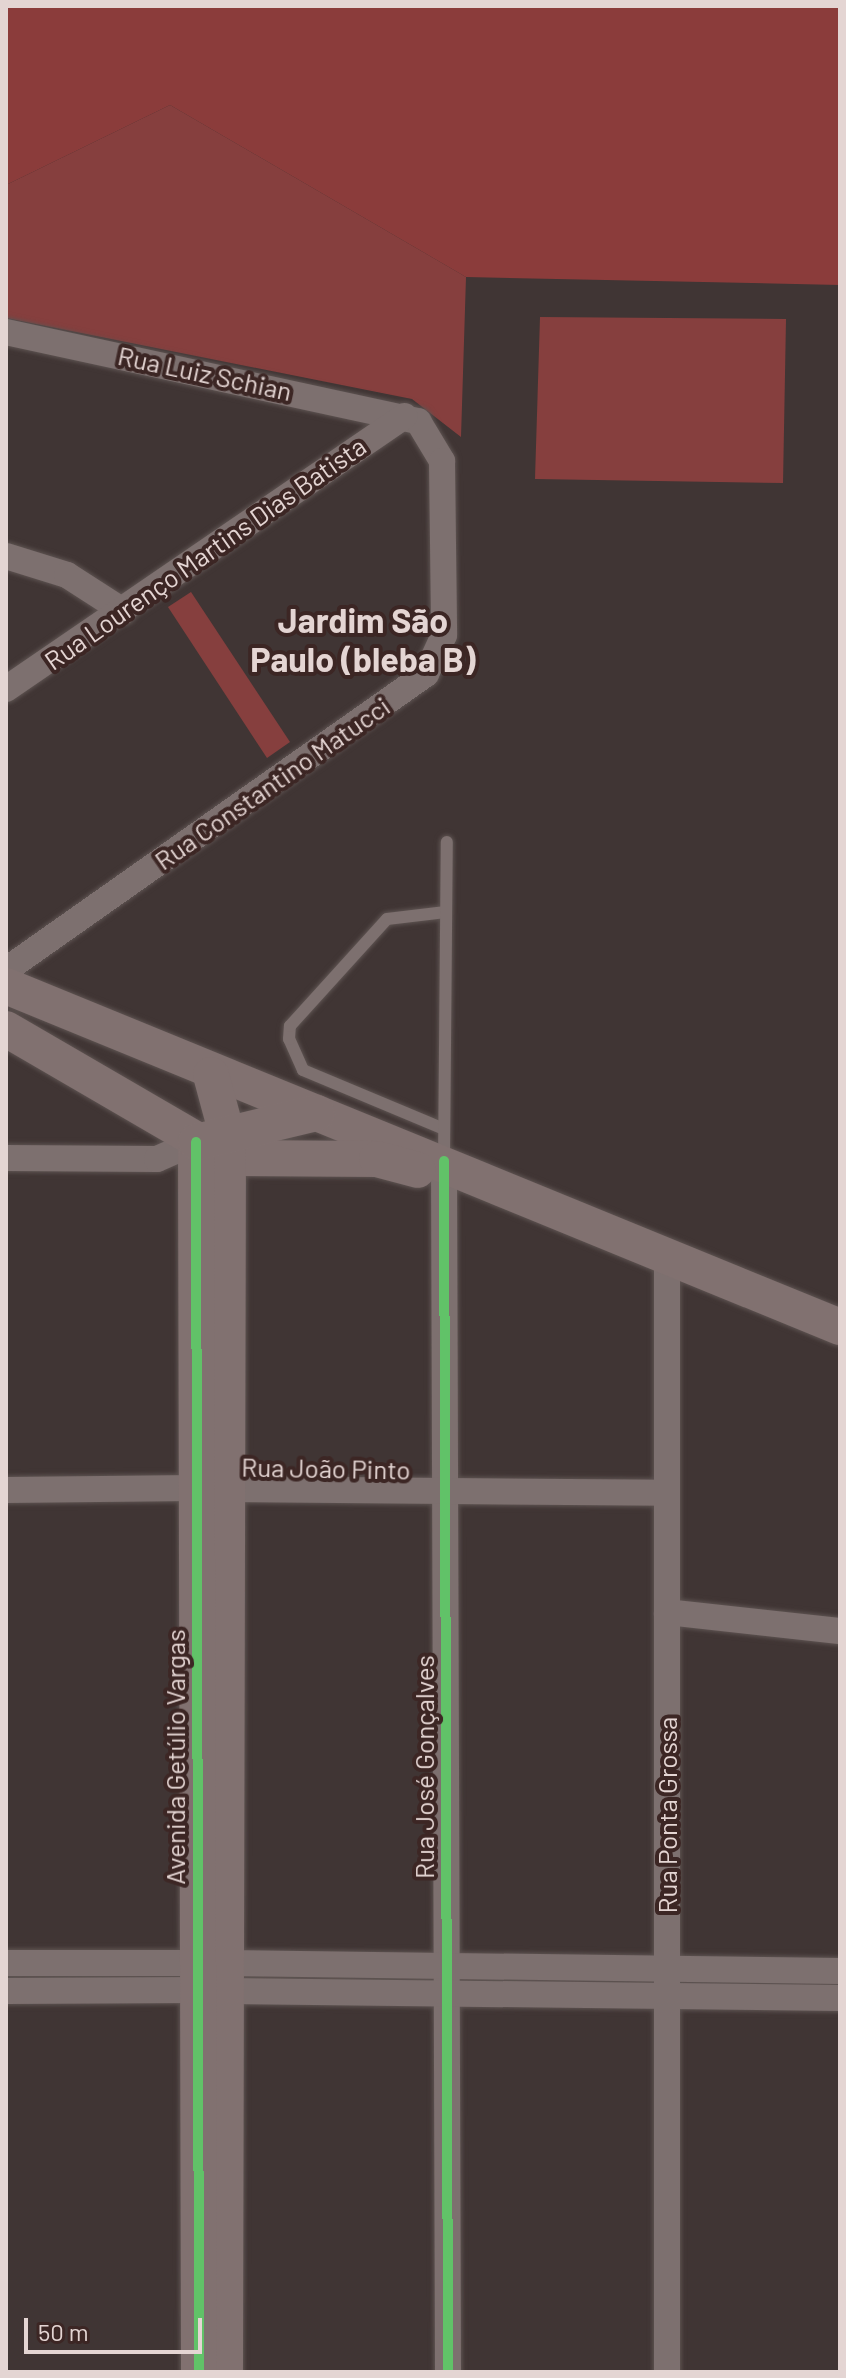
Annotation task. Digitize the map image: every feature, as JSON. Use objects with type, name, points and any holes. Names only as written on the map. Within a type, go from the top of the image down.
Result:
[{"type":"street","name":"Rua Luiz Schian","points":[[6,332],[404,416]]},
{"type":"street","name":"Rua Lourenço Martins Dias Batista","points":[[6,689],[404,416]]},
{"type":"street","name":"Rua Constantino Matucci","points":[[6,970],[426,674],[438,656],[442,461],[429,431],[404,416]]},
{"type":"street","points":[[6,556],[67,575],[123,611]]},
{"type":"street","points":[[6,970],[20,992],[211,1075],[453,1162],[667,1259],[840,1327]]},
{"type":"street","points":[[6,1029],[205,1141],[377,1159],[453,1162]]},
{"type":"street","name":"Avenida Getúlio Vargas","points":[[211,1075],[205,1141],[213,1977],[225,2372]]},
{"type":"street","points":[[6,1158],[157,1159],[205,1141],[317,1113]]},
{"type":"street","name":"Rua José Gonçalves","points":[[448,2372],[446,1491],[453,1162]]},
{"type":"street","name":"Rua Ponta Grossa","points":[[667,1259],[667,2372]]},
{"type":"street","name":"Rua João Pinto","points":[[6,1490],[667,1493]]},
{"type":"street","points":[[667,1612],[840,1631]]},
{"type":"street","points":[[6,1963],[213,1977],[667,1980],[840,1971]]},
{"type":"street","points":[[6,1991],[213,1977]]},
{"type":"street","name":"Avenida Getúlio Vargas","points":[[199,2372],[213,1977]]},
{"type":"street","points":[[667,1980],[840,1998]]},
{"type":"lane","points":[[447,842],[453,1162]]},
{"type":"lane","points":[[446,912],[387,919],[290,1026],[289,1039],[303,1070],[453,1162]]},
{"type":"shaded area","points":[[6,6],[840,6],[840,285],[466,277],[170,105],[6,185]]},
{"type":"shaded area","points":[[170,105],[466,277],[461,437],[412,399],[6,318],[6,185]]},
{"type":"shaded area","points":[[540,317],[786,319],[783,483],[535,479]]},
{"type":"shaded area","points":[[191,592],[290,742],[267,758],[168,607]]},
{"type":"cycle path","points":[[196,1142],[199,2372]]},
{"type":"cycle path","points":[[444,1161],[448,2372]]},
{"type":"district","name":"Jardim São Paulo (bleba B)","points":[[363,638]]}]
